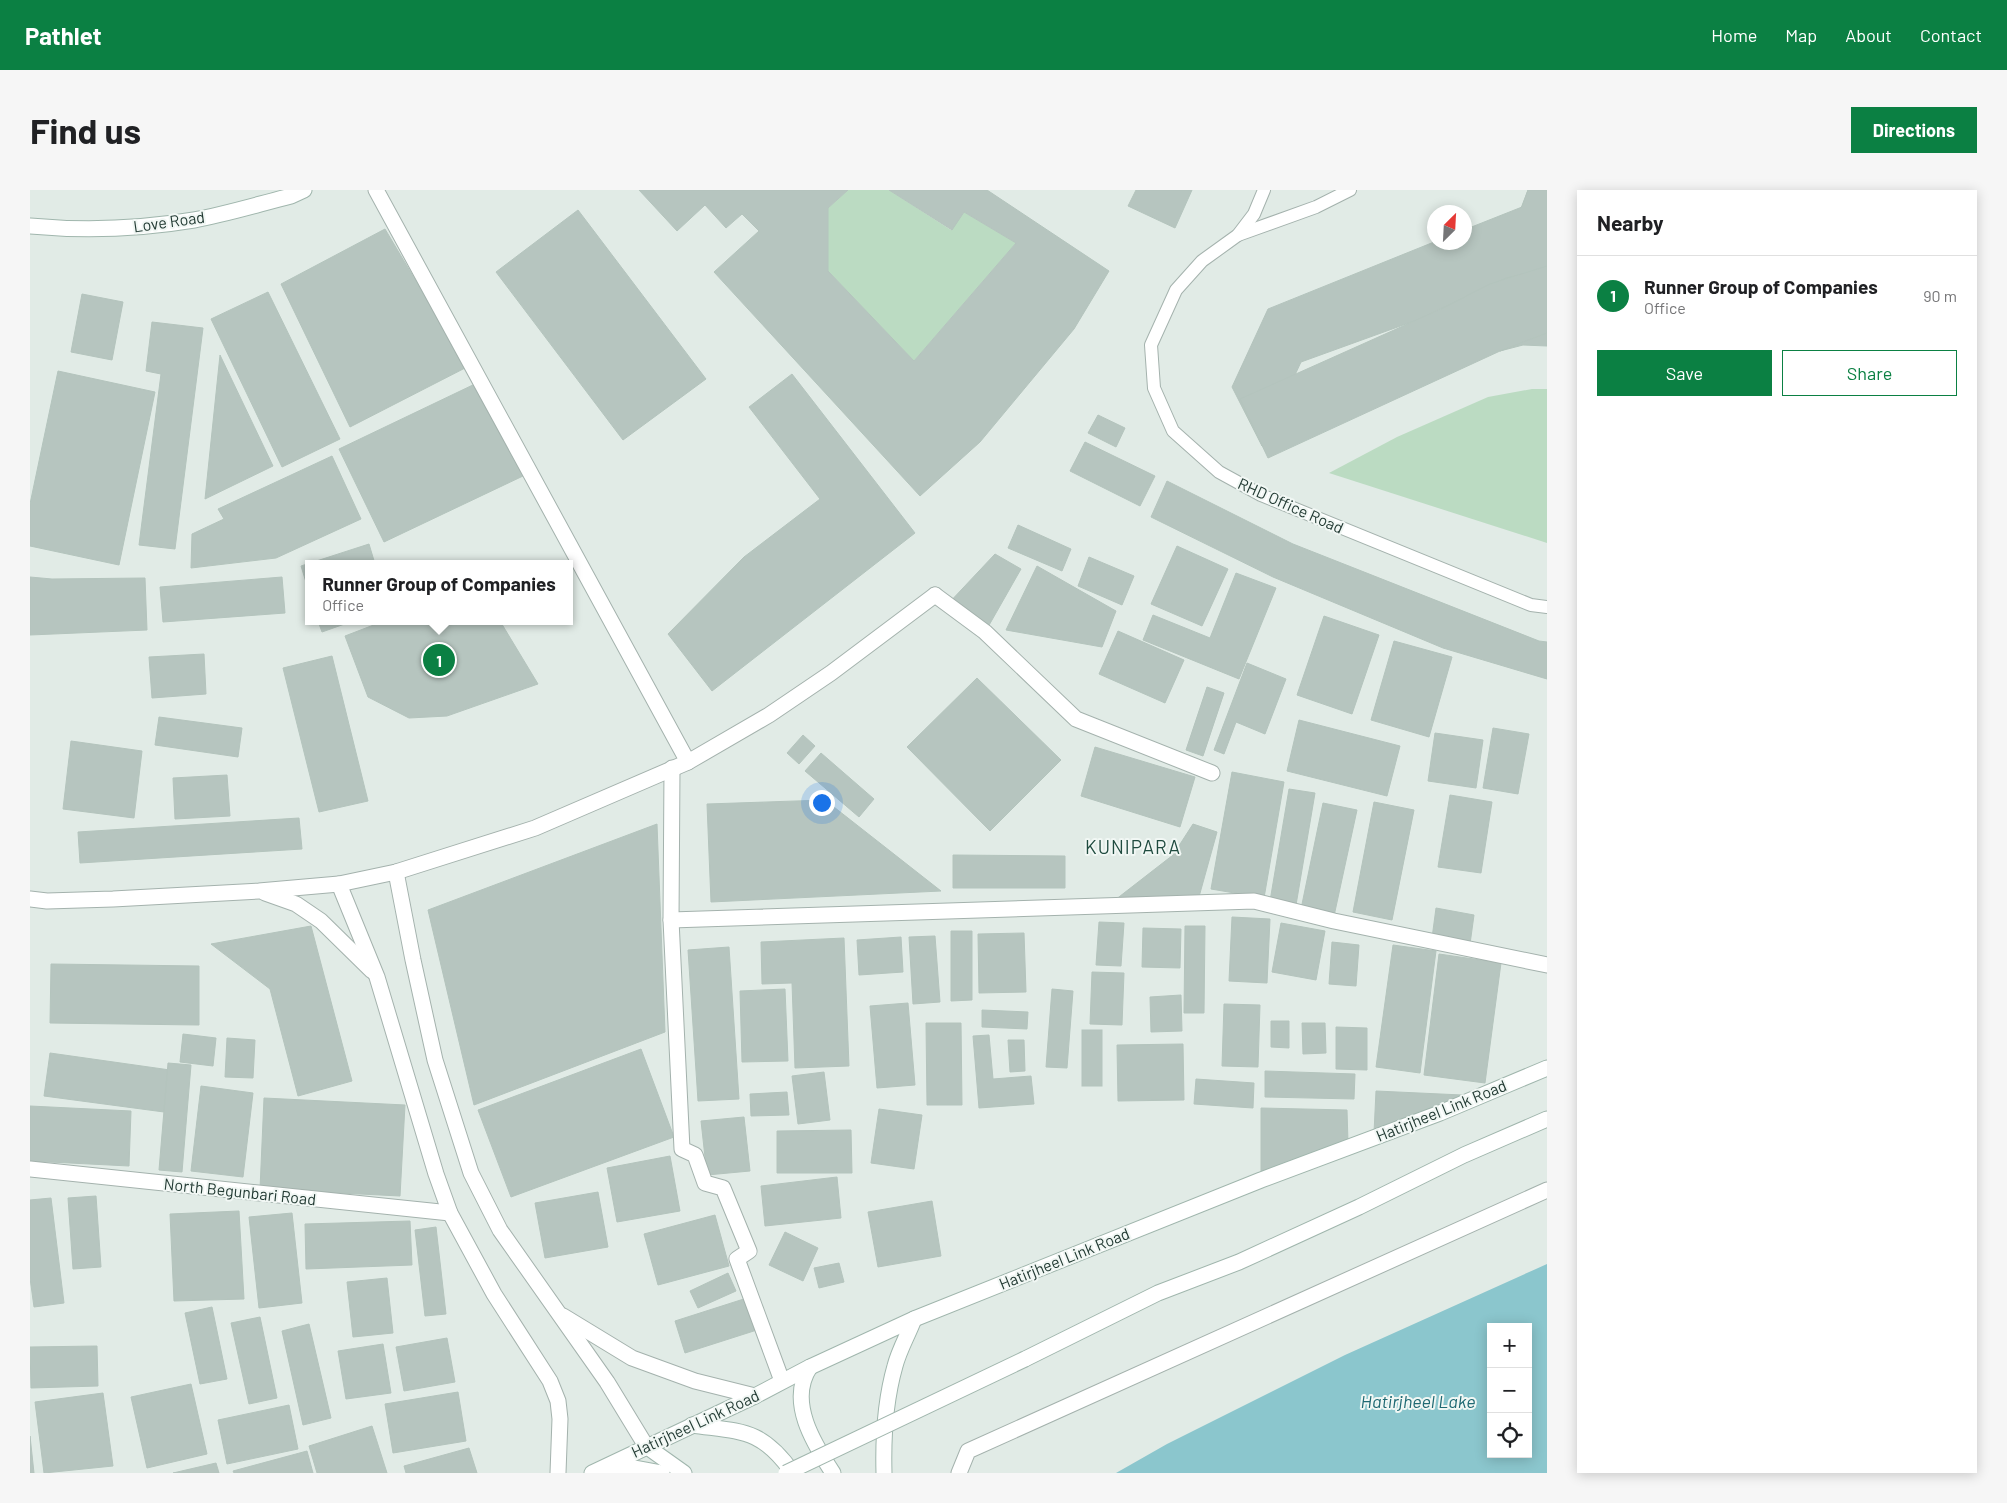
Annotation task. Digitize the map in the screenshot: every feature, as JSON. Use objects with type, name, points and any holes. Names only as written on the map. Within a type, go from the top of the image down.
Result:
[{"type":"street","name":"Love Road","points":[[30,226],[67,229],[124,227],[195,220],[291,196],[304,190]]},
{"type":"street","points":[[376,190],[688,762]]},
{"type":"street","points":[[30,899],[47,901],[113,899],[259,891],[338,884],[396,872],[535,828],[688,762],[769,715],[831,673],[935,595],[985,632],[1076,719],[1212,773]]},
{"type":"street","points":[[672,768],[671,920],[682,1149],[695,1155],[705,1183],[723,1188],[749,1251],[737,1260],[782,1381]]},
{"type":"street","points":[[396,872],[435,1060],[471,1173],[500,1230],[606,1382],[646,1446],[684,1473]]},
{"type":"street","points":[[338,884],[377,977],[450,1213],[494,1294],[550,1381],[558,1401],[560,1419],[558,1473]]},
{"type":"street","points":[[259,891],[296,904],[321,921],[377,977]]},
{"type":"street","points":[[671,920],[1254,901],[1334,921],[1547,965]]},
{"type":"street","name":"Hatirjheel Link Road","points":[[597,1470],[755,1396],[810,1367],[914,1320],[1261,1180],[1440,1113],[1547,1068]]},
{"type":"street","points":[[786,1473],[1158,1293],[1238,1262],[1464,1155],[1547,1119]]},
{"type":"street","name":"North Begunbari Road","points":[[30,1170],[450,1213]]},
{"type":"street","points":[[959,1473],[968,1451],[1547,1190]]},
{"type":"street","points":[[558,1312],[632,1358],[695,1381],[755,1396]]},
{"type":"street","points":[[884,1473],[885,1415],[895,1365],[914,1320]]},
{"type":"street","points":[[810,1367],[804,1376],[802,1408],[808,1432],[833,1473]]},
{"type":"street","points":[[692,1425],[745,1432],[761,1439],[773,1449],[792,1473]]},
{"type":"street","points":[[597,1470],[635,1468],[662,1473]]},
{"type":"lane","name":"RHD Office Road","points":[[1264,190],[1254,214],[1238,235],[1202,261],[1176,290],[1151,345],[1154,388],[1173,431],[1219,472],[1261,495],[1531,605],[1547,607]]},
{"type":"lane","points":[[1238,235],[1316,207],[1350,190]]},
{"type":"green space","points":[[848,190],[889,190],[951,230],[964,212],[1016,243],[914,361],[828,271],[828,208]]},
{"type":"green space","points":[[1532,389],[1547,389],[1547,543],[1329,473],[1397,437],[1488,397]]},
{"type":"water","name":"Hatirjheel Lake","points":[[1547,1264],[1547,1473],[1116,1473],[1167,1444],[1345,1355]]},
{"type":"building","points":[[639,190],[848,190],[828,208],[828,271],[914,361],[1016,243],[964,212],[952,230],[889,190],[987,190],[1109,271],[1074,329],[980,442],[920,496],[714,272],[759,231],[742,214],[726,228],[705,205],[677,231]]},
{"type":"building","points":[[1136,190],[1192,190],[1175,228],[1128,206]]},
{"type":"building","points":[[1528,190],[1547,190],[1547,266],[1490,284],[1441,309],[1483,269],[1505,239],[1518,216]]},
{"type":"building","points":[[1528,190],[1547,190],[1547,268],[1506,278],[1417,320],[1301,362],[1262,446],[1232,387],[1268,309],[1427,245],[1427,250],[1472,250],[1472,227],[1522,207]]},
{"type":"building","points":[[578,210],[706,379],[623,440],[496,272]]},
{"type":"building","points":[[385,229],[467,367],[350,427],[281,284]]},
{"type":"building","points":[[1547,266],[1547,333],[1500,351],[1268,458],[1240,399],[1441,309],[1490,284]]},
{"type":"building","points":[[268,292],[340,439],[282,467],[211,319]]},
{"type":"building","points":[[82,294],[123,302],[112,360],[71,352]]},
{"type":"building","points":[[152,322],[203,328],[175,549],[139,545],[161,374],[146,371]]},
{"type":"building","points":[[1547,333],[1547,346],[1523,345],[1500,351]]},
{"type":"building","points":[[220,355],[273,466],[205,499]]},
{"type":"building","points":[[58,371],[155,392],[119,565],[30,546],[30,504]]},
{"type":"building","points":[[792,374],[915,533],[712,691],[668,634],[744,557],[820,499],[749,407]]},
{"type":"building","points":[[477,383],[523,476],[384,542],[339,449]]},
{"type":"building","points":[[1098,415],[1125,428],[1116,447],[1088,433]]},
{"type":"building","points":[[1085,442],[1155,476],[1140,506],[1070,471]]},
{"type":"building","points":[[332,456],[361,519],[276,558],[191,568],[192,534],[224,519],[218,509]]},
{"type":"building","points":[[1167,481],[1293,544],[1539,641],[1547,642],[1547,679],[1443,648],[1273,577],[1151,517]]},
{"type":"building","points":[[1018,525],[1071,549],[1062,571],[1008,548]]},
{"type":"building","points":[[369,544],[374,560],[320,560]]},
{"type":"building","points":[[1177,546],[1228,569],[1202,626],[1151,604]]},
{"type":"building","points":[[995,554],[1021,569],[988,627],[947,605]]},
{"type":"building","points":[[1089,557],[1134,576],[1122,605],[1078,586]]},
{"type":"building","points":[[305,565],[305,579],[301,566]]},
{"type":"building","points":[[1037,566],[1116,611],[1102,647],[1006,630]]},
{"type":"building","points":[[1236,573],[1276,588],[1239,679],[1143,640],[1153,615],[1210,638]]},
{"type":"building","points":[[30,577],[52,579],[145,578],[147,630],[30,635]]},
{"type":"building","points":[[282,577],[285,613],[163,622],[160,587]]},
{"type":"building","points":[[1324,616],[1379,635],[1352,714],[1297,695]]},
{"type":"building","points":[[319,625],[342,625],[322,632]]},
{"type":"building","points":[[374,625],[502,625],[538,684],[447,716],[409,718],[368,697],[345,636]]},
{"type":"building","points":[[1118,631],[1184,660],[1165,703],[1099,674]]},
{"type":"building","points":[[1394,641],[1452,657],[1429,737],[1371,720]]},
{"type":"building","points":[[204,654],[206,694],[152,698],[149,657]]},
{"type":"building","points":[[332,656],[368,801],[319,812],[283,668]]},
{"type":"building","points":[[1247,663],[1286,679],[1265,734],[1236,722],[1224,754],[1214,750]]},
{"type":"building","points":[[977,678],[1061,760],[990,831],[907,747]]},
{"type":"building","points":[[1207,687],[1224,693],[1203,756],[1186,750]]},
{"type":"building","points":[[159,717],[242,728],[238,757],[155,745]]},
{"type":"building","points":[[1299,720],[1400,746],[1387,796],[1287,771]]},
{"type":"building","points":[[1493,728],[1529,734],[1518,794],[1483,788]]},
{"type":"building","points":[[1435,733],[1483,740],[1476,788],[1428,781]]},
{"type":"building","points":[[803,735],[815,746],[799,764],[787,753]]},
{"type":"building","points":[[71,741],[142,751],[134,818],[63,809]]},
{"type":"building","points":[[1095,747],[1195,777],[1180,827],[1081,796]]},
{"type":"building","points":[[821,753],[874,799],[859,817],[805,771]]},
{"type":"building","points":[[1232,772],[1284,782],[1264,898],[1211,889]]},
{"type":"building","points":[[227,775],[230,816],[175,819],[173,778]]},
{"type":"building","points":[[1289,789],[1315,793],[1296,905],[1270,901]]},
{"type":"building","points":[[1450,795],[1492,802],[1481,873],[1438,867]]},
{"type":"building","points":[[825,800],[941,891],[711,902],[707,804]]},
{"type":"building","points":[[1374,802],[1414,810],[1392,920],[1353,912]]},
{"type":"building","points":[[1323,803],[1357,810],[1334,916],[1301,909]]},
{"type":"building","points":[[299,818],[302,849],[80,863],[78,832]]},
{"type":"building","points":[[657,824],[665,1032],[474,1105],[428,910]]},
{"type":"building","points":[[1193,824],[1217,832],[1197,904],[1106,907],[1173,855]]},
{"type":"building","points":[[953,855],[1065,856],[1065,888],[953,888]]},
{"type":"building","points":[[1436,908],[1474,915],[1470,944],[1432,938]]},
{"type":"building","points":[[1232,917],[1270,919],[1267,983],[1229,981]]},
{"type":"building","points":[[1099,922],[1124,923],[1121,966],[1096,965]]},
{"type":"building","points":[[1281,923],[1325,931],[1316,980],[1272,972]]},
{"type":"building","points":[[311,926],[352,1081],[298,1096],[270,989],[211,944]]},
{"type":"building","points":[[1185,926],[1205,926],[1204,1013],[1184,1013]]},
{"type":"building","points":[[1143,928],[1181,929],[1180,968],[1142,967]]},
{"type":"building","points":[[951,931],[972,931],[972,1000],[951,1001]]},
{"type":"building","points":[[1024,933],[1026,992],[979,993],[978,934]]},
{"type":"building","points":[[935,936],[940,1002],[913,1004],[909,937]]},
{"type":"building","points":[[901,937],[903,972],[859,975],[857,940]]},
{"type":"building","points":[[844,938],[849,1066],[795,1068],[792,983],[762,984],[761,942]]},
{"type":"building","points":[[1332,942],[1359,945],[1356,986],[1329,984]]},
{"type":"building","points":[[1393,945],[1436,951],[1420,1073],[1376,1067]]},
{"type":"building","points":[[729,947],[739,1099],[698,1101],[688,950]]},
{"type":"building","points":[[1439,954],[1501,963],[1485,1083],[1424,1075]]},
{"type":"building","points":[[51,964],[199,966],[199,1025],[50,1023]]},
{"type":"building","points":[[1092,972],[1124,973],[1122,1025],[1090,1024]]},
{"type":"building","points":[[785,989],[788,1061],[742,1062],[740,991]]},
{"type":"building","points":[[1052,989],[1073,991],[1067,1068],[1046,1067]]},
{"type":"building","points":[[1181,995],[1182,1031],[1151,1032],[1150,997]]},
{"type":"building","points":[[908,1003],[915,1085],[877,1088],[870,1006]]},
{"type":"building","points":[[1224,1004],[1260,1005],[1258,1067],[1222,1066]]},
{"type":"building","points":[[982,1010],[1028,1012],[1027,1029],[982,1027]]},
{"type":"building","points":[[1271,1021],[1289,1021],[1289,1048],[1271,1047]]},
{"type":"building","points":[[926,1023],[961,1023],[962,1105],[927,1105]]},
{"type":"building","points":[[1302,1023],[1325,1023],[1326,1053],[1303,1054]]},
{"type":"building","points":[[1336,1027],[1367,1028],[1367,1070],[1336,1069]]},
{"type":"building","points":[[1082,1030],[1102,1030],[1102,1086],[1082,1086]]},
{"type":"building","points":[[183,1034],[216,1038],[213,1066],[180,1062]]},
{"type":"building","points":[[989,1035],[993,1079],[1031,1076],[1034,1104],[979,1108],[973,1036]]},
{"type":"building","points":[[227,1038],[255,1040],[253,1078],[225,1077]]},
{"type":"building","points":[[1008,1040],[1024,1040],[1025,1071],[1010,1072]]},
{"type":"building","points":[[1183,1044],[1184,1100],[1118,1101],[1117,1045]]},
{"type":"building","points":[[641,1049],[674,1137],[511,1197],[478,1110]]},
{"type":"building","points":[[50,1053],[170,1070],[164,1112],[44,1096]]},
{"type":"building","points":[[168,1063],[191,1065],[182,1172],[159,1170]]},
{"type":"building","points":[[1265,1071],[1355,1074],[1354,1099],[1265,1097]]},
{"type":"building","points":[[824,1072],[830,1120],[798,1124],[792,1076]]},
{"type":"building","points":[[1196,1079],[1254,1083],[1253,1108],[1194,1104]]},
{"type":"building","points":[[201,1086],[253,1093],[243,1177],[191,1171]]},
{"type":"building","points":[[1376,1091],[1462,1095],[1374,1133]]},
{"type":"building","points":[[787,1092],[789,1115],[751,1116],[750,1094]]},
{"type":"building","points":[[264,1098],[405,1105],[400,1196],[260,1189]]},
{"type":"building","points":[[30,1106],[131,1111],[129,1166],[30,1161]]},
{"type":"building","points":[[1261,1108],[1347,1110],[1348,1143],[1261,1171]]},
{"type":"building","points":[[879,1109],[922,1115],[914,1169],[871,1163]]},
{"type":"building","points":[[744,1117],[750,1171],[707,1175],[701,1121]]},
{"type":"building","points":[[851,1130],[852,1173],[777,1173],[777,1131]]},
{"type":"building","points":[[670,1156],[680,1211],[617,1222],[607,1168]]},
{"type":"building","points":[[837,1177],[841,1218],[765,1226],[761,1186]]},
{"type":"building","points":[[598,1192],[608,1247],[545,1258],[535,1203]]},
{"type":"building","points":[[96,1196],[101,1267],[73,1269],[68,1198]]},
{"type":"building","points":[[51,1198],[64,1303],[34,1307],[30,1278],[30,1200]]},
{"type":"building","points":[[932,1201],[941,1256],[878,1267],[868,1212]]},
{"type":"building","points":[[239,1211],[244,1299],[174,1301],[170,1214]]},
{"type":"building","points":[[292,1213],[302,1303],[259,1308],[249,1217]]},
{"type":"building","points":[[715,1215],[729,1266],[658,1285],[644,1234]]},
{"type":"building","points":[[410,1221],[412,1265],[306,1269],[305,1224]]},
{"type":"building","points":[[436,1227],[446,1314],[425,1316],[415,1230]]},
{"type":"building","points":[[785,1232],[818,1248],[803,1281],[769,1265]]},
{"type":"building","points":[[839,1263],[844,1282],[819,1288],[814,1268]]},
{"type":"building","points":[[728,1273],[736,1291],[698,1308],[690,1291]]},
{"type":"building","points":[[387,1278],[393,1333],[353,1337],[347,1282]]},
{"type":"building","points":[[750,1297],[760,1329],[685,1353],[675,1321]]},
{"type":"building","points":[[212,1307],[227,1379],[200,1384],[185,1313]]},
{"type":"building","points":[[260,1317],[277,1398],[249,1404],[231,1323]]},
{"type":"building","points":[[309,1324],[331,1418],[303,1425],[282,1331]]},
{"type":"building","points":[[447,1338],[455,1382],[404,1391],[396,1347]]},
{"type":"building","points":[[383,1344],[391,1393],[346,1399],[338,1351]]},
{"type":"building","points":[[97,1346],[98,1386],[31,1388],[30,1347]]},
{"type":"building","points":[[191,1384],[207,1454],[147,1468],[131,1397]]},
{"type":"building","points":[[458,1392],[466,1441],[393,1453],[385,1404]]},
{"type":"building","points":[[103,1393],[113,1466],[44,1473],[35,1402]]},
{"type":"building","points":[[289,1405],[298,1449],[227,1464],[218,1420]]},
{"type":"building","points":[[372,1426],[387,1473],[317,1473],[309,1446]]},
{"type":"building","points":[[30,1436],[34,1473],[30,1473]]},
{"type":"building","points":[[469,1448],[477,1473],[406,1473],[404,1466]]},
{"type":"building","points":[[307,1451],[313,1473],[234,1473],[233,1471]]},
{"type":"building","points":[[216,1463],[219,1473],[173,1473]]},
{"type":"place","name":"Runner Group of Companies","points":[[439,660]]},
{"type":"district","name":"KUNIPARA","points":[[1133,846]]}]
